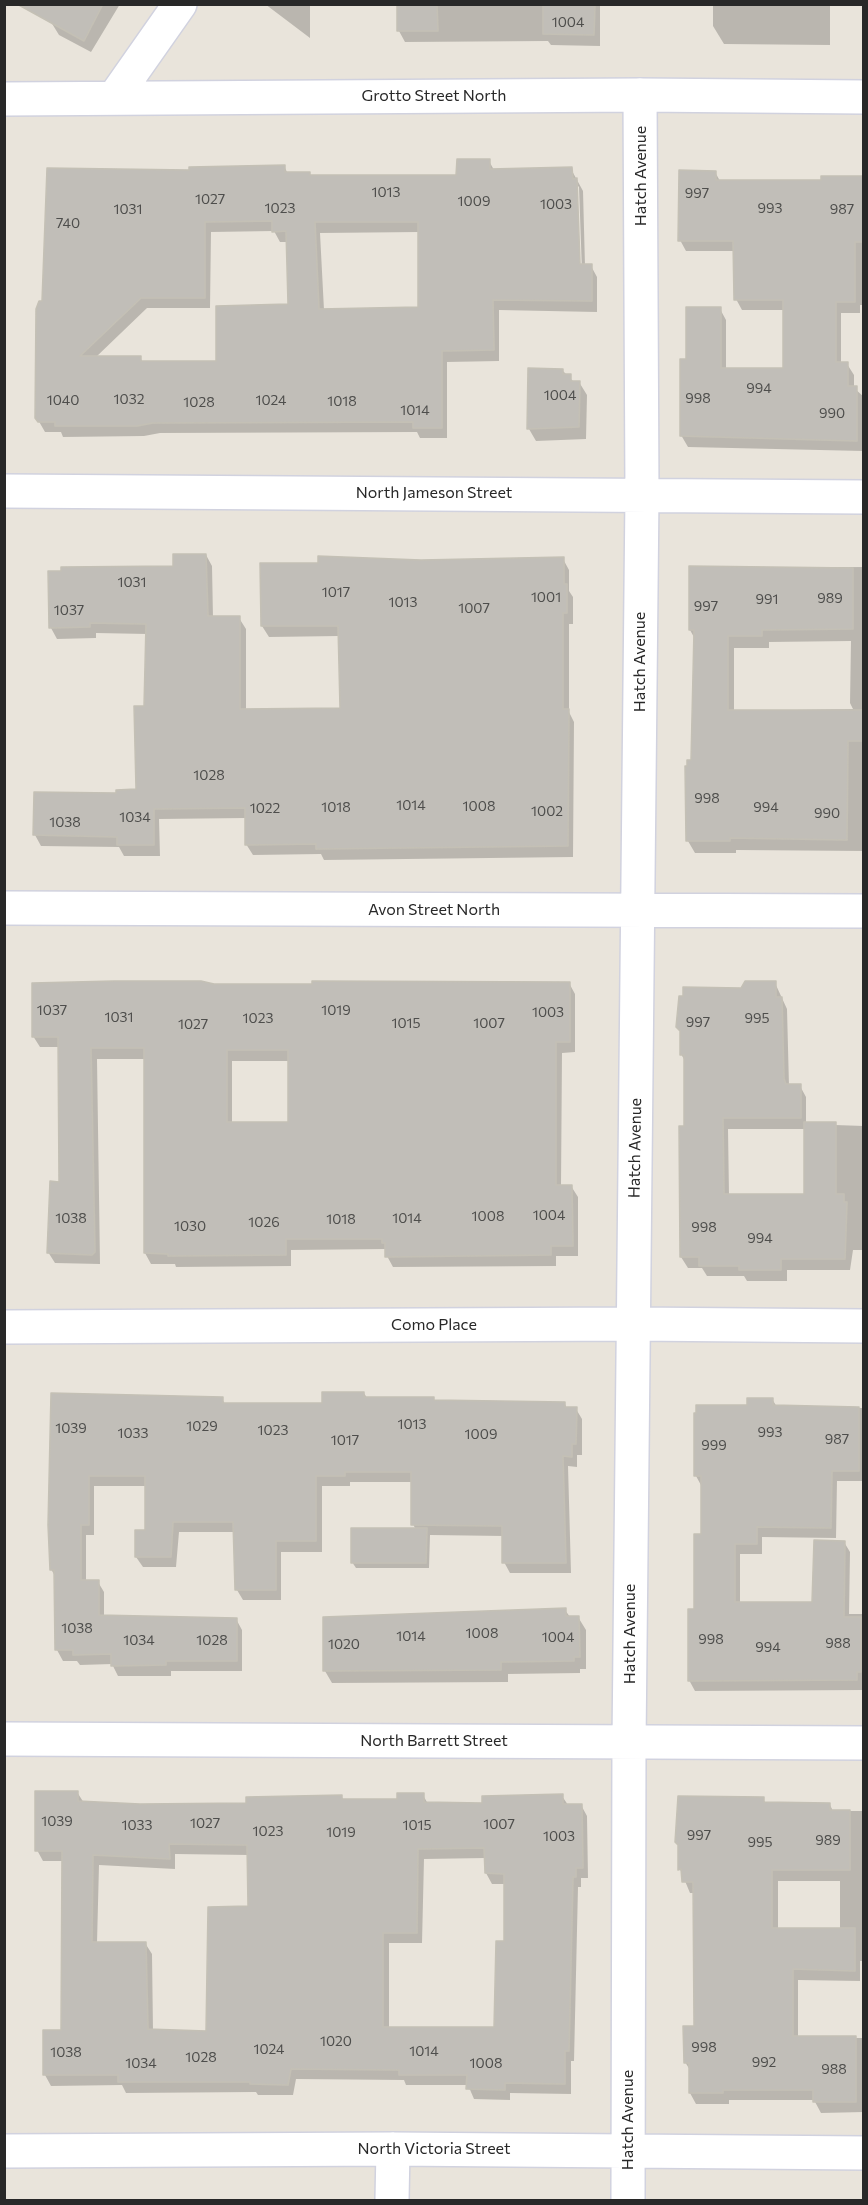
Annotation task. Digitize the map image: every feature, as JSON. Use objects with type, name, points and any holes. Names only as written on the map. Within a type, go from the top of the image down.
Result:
[{"type":"street","points":[[114,98],[180,4]]},
{"type":"street","name":"Grotto Street North","points":[[4,99],[640,95],[864,97]]},
{"type":"street","name":"Hatch Avenue","points":[[628,2200],[629,1742],[642,494],[640,95]]},
{"type":"street","name":"North Jameson Street","points":[[4,491],[864,497]]},
{"type":"street","name":"Avon Street North","points":[[4,908],[864,911]]},
{"type":"street","name":"Como Place","points":[[4,1327],[633,1324],[864,1326]]},
{"type":"street","name":"North Barrett Street","points":[[4,1739],[864,1743]]},
{"type":"street","points":[[392,2200],[393,2149]]},
{"type":"street","name":"North Victoria Street","points":[[4,2151],[393,2149],[864,2153]]},
{"type":"building","points":[[17,4],[103,4],[84,41]]},
{"type":"building","points":[[397,4],[437,4],[438,31],[397,31]]},
{"type":"building","points":[[543,4],[595,4],[594,35],[543,34]]},
{"type":"building","points":[[457,159],[490,159],[490,169],[572,167],[573,179],[577,178],[580,264],[592,264],[592,301],[493,300],[494,350],[442,351],[442,428],[413,428],[413,422],[153,423],[137,426],[55,426],[55,422],[38,422],[35,418],[36,309],[39,301],[42,301],[47,168],[189,170],[189,167],[285,165],[285,172],[310,172],[310,175],[456,175]],"holes":[[[272,221],[272,232],[286,231],[288,304],[216,306],[216,361],[141,361],[141,356],[80,356],[141,298],[205,298],[205,222]],[[315,222],[418,222],[418,307],[319,309]]]},
{"type":"building","points":[[679,170],[716,171],[716,180],[821,180],[821,176],[864,176],[864,242],[855,242],[855,302],[836,302],[836,362],[848,362],[848,386],[857,386],[857,441],[680,436],[680,359],[686,359],[686,307],[721,307],[721,368],[783,368],[783,300],[734,300],[733,241],[678,241]]},
{"type":"building","points":[[528,368],[563,369],[563,374],[571,374],[571,381],[580,381],[579,427],[527,429]]},
{"type":"building","points":[[173,554],[206,554],[208,616],[240,616],[240,709],[340,708],[338,626],[261,626],[260,563],[318,563],[318,556],[421,560],[564,557],[567,613],[563,613],[563,709],[569,709],[568,846],[316,849],[316,844],[245,845],[245,808],[154,809],[154,845],[117,845],[117,837],[33,835],[34,792],[116,793],[116,790],[136,789],[134,706],[144,706],[146,624],[90,623],[90,627],[49,628],[48,571],[61,571],[61,567],[173,566]]},
{"type":"building","points":[[689,566],[853,568],[853,629],[762,630],[762,636],[728,636],[728,710],[864,710],[864,741],[848,741],[847,840],[730,838],[730,841],[686,841],[685,766],[687,766],[687,760],[691,760],[694,630],[689,630]]},
{"type":"building","points":[[114,981],[201,981],[214,984],[312,984],[312,981],[570,982],[570,1042],[556,1042],[556,1185],[572,1185],[573,1246],[551,1246],[551,1255],[385,1257],[385,1243],[382,1243],[382,1239],[286,1239],[286,1255],[168,1256],[168,1254],[144,1253],[144,1048],[91,1048],[95,1252],[92,1255],[47,1253],[50,1181],[59,1182],[58,1037],[32,1037],[32,983]],"holes":[[[227,1050],[288,1050],[288,1122],[227,1122]]]},
{"type":"building","points":[[745,981],[776,981],[776,997],[782,997],[784,1079],[786,1084],[801,1084],[801,1118],[723,1118],[724,1194],[804,1194],[804,1122],[836,1122],[836,1194],[844,1194],[844,1202],[847,1202],[845,1259],[781,1259],[781,1270],[739,1270],[739,1266],[699,1266],[699,1257],[680,1257],[679,1126],[684,1126],[684,1055],[680,1055],[680,1031],[676,1027],[679,996],[683,996],[683,987],[741,988]]},
{"type":"building","points":[[322,1392],[364,1392],[364,1397],[434,1397],[434,1400],[565,1402],[565,1407],[577,1407],[576,1444],[572,1444],[572,1457],[563,1456],[566,1563],[502,1563],[502,1526],[411,1525],[411,1472],[345,1472],[345,1476],[316,1476],[316,1541],[276,1541],[276,1590],[235,1590],[233,1522],[173,1522],[171,1557],[135,1557],[135,1530],[145,1530],[145,1476],[89,1476],[89,1525],[81,1525],[81,1580],[99,1580],[99,1615],[237,1618],[237,1661],[166,1661],[166,1665],[111,1666],[111,1654],[73,1655],[73,1650],[55,1650],[54,1570],[50,1570],[48,1525],[51,1393],[223,1397],[223,1403],[322,1403]]},
{"type":"building","points":[[747,1398],[773,1398],[773,1405],[859,1407],[859,1471],[832,1471],[831,1528],[757,1527],[757,1544],[735,1544],[735,1602],[812,1602],[814,1540],[845,1541],[844,1617],[861,1617],[861,1672],[857,1672],[857,1680],[688,1681],[688,1609],[694,1609],[694,1534],[701,1534],[701,1476],[694,1476],[694,1413],[696,1413],[696,1405],[747,1405]]},
{"type":"building","points":[[351,1528],[427,1528],[426,1563],[351,1563]]},
{"type":"building","points":[[566,1608],[566,1616],[579,1616],[580,1657],[574,1657],[574,1661],[501,1662],[501,1670],[323,1671],[323,1617]]},
{"type":"building","points":[[35,1791],[78,1791],[78,1801],[140,1804],[246,1803],[246,1797],[342,1795],[342,1799],[397,1799],[397,1793],[424,1793],[424,1802],[482,1803],[482,1796],[563,1794],[563,1804],[582,1804],[583,1868],[576,1868],[576,1877],[573,1877],[569,2051],[565,2051],[565,2084],[505,2083],[505,2090],[466,2089],[467,2075],[399,2075],[399,2070],[291,2069],[288,2085],[250,2084],[250,2082],[118,2082],[118,2075],[43,2075],[43,2030],[61,2030],[62,1851],[35,1851]],"holes":[[[169,1844],[247,1845],[248,1906],[208,1907],[206,2031],[148,2029],[146,1942],[92,1942],[93,1855],[170,1859]],[[484,1848],[485,1873],[504,1874],[504,1941],[496,1941],[494,2027],[383,2027],[383,1933],[417,1933],[418,1849]]]},
{"type":"building","points":[[678,1796],[764,1797],[764,1802],[830,1803],[830,1810],[850,1810],[850,1870],[772,1870],[772,1928],[855,1928],[855,1971],[793,1969],[793,2036],[856,2036],[856,2102],[813,2102],[813,2090],[723,2090],[723,2093],[689,2093],[689,2063],[684,2063],[683,2026],[694,2026],[693,1882],[682,1882],[681,1869],[678,1870],[678,1845],[675,1842]]}]
